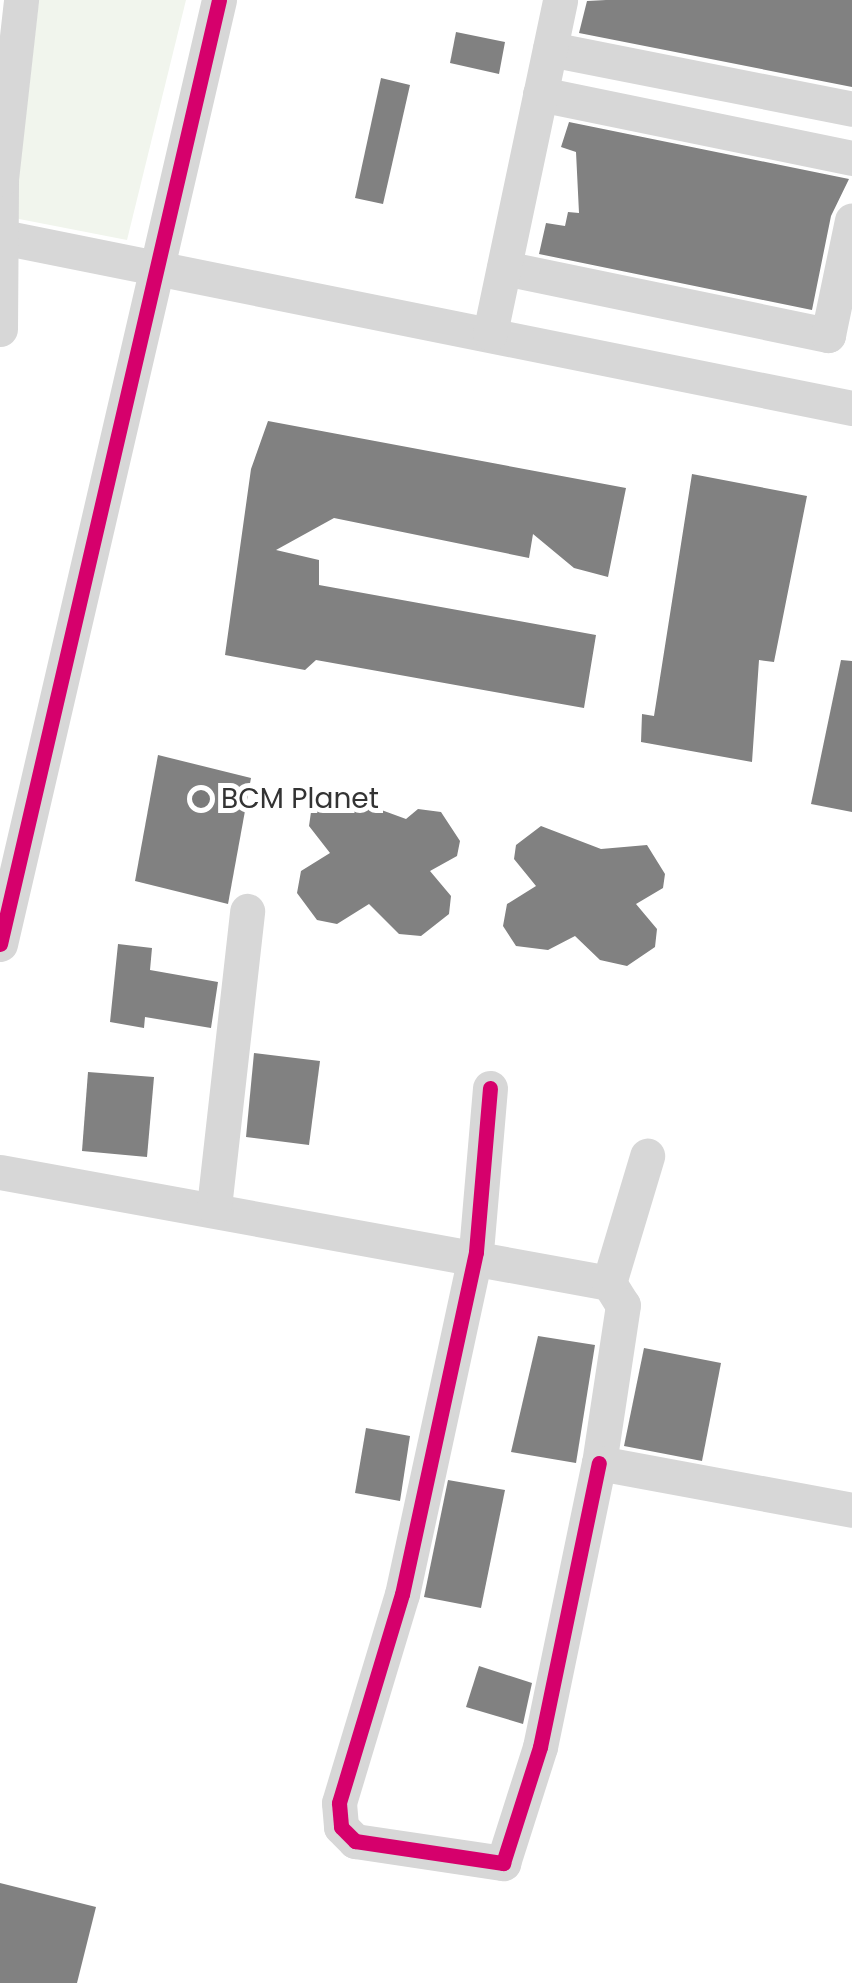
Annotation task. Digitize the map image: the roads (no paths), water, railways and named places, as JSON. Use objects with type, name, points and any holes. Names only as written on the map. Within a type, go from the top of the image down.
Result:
[{"type":"street","points":[[0,329],[6,238],[0,179],[21,0]]},
{"type":"street","points":[[0,944],[219,0]]},
{"type":"street","points":[[490,333],[560,0]]},
{"type":"street","points":[[550,49],[852,109]]},
{"type":"street","points":[[540,94],[852,158]]},
{"type":"street","points":[[504,268],[828,335],[852,220]]},
{"type":"street","points":[[6,238],[852,408]]},
{"type":"street","points":[[214,1208],[247,910]]},
{"type":"street","points":[[490,1088],[476,1252],[402,1594],[339,1803],[354,1841],[503,1862],[540,1747],[599,1462],[622,1305],[609,1282],[647,1156]]},
{"type":"street","points":[[0,1172],[476,1252],[609,1282]]},
{"type":"street","points":[[599,1462],[852,1510]]},
{"type":"place","name":"BCM Planet","points":[[201,799]]}]
